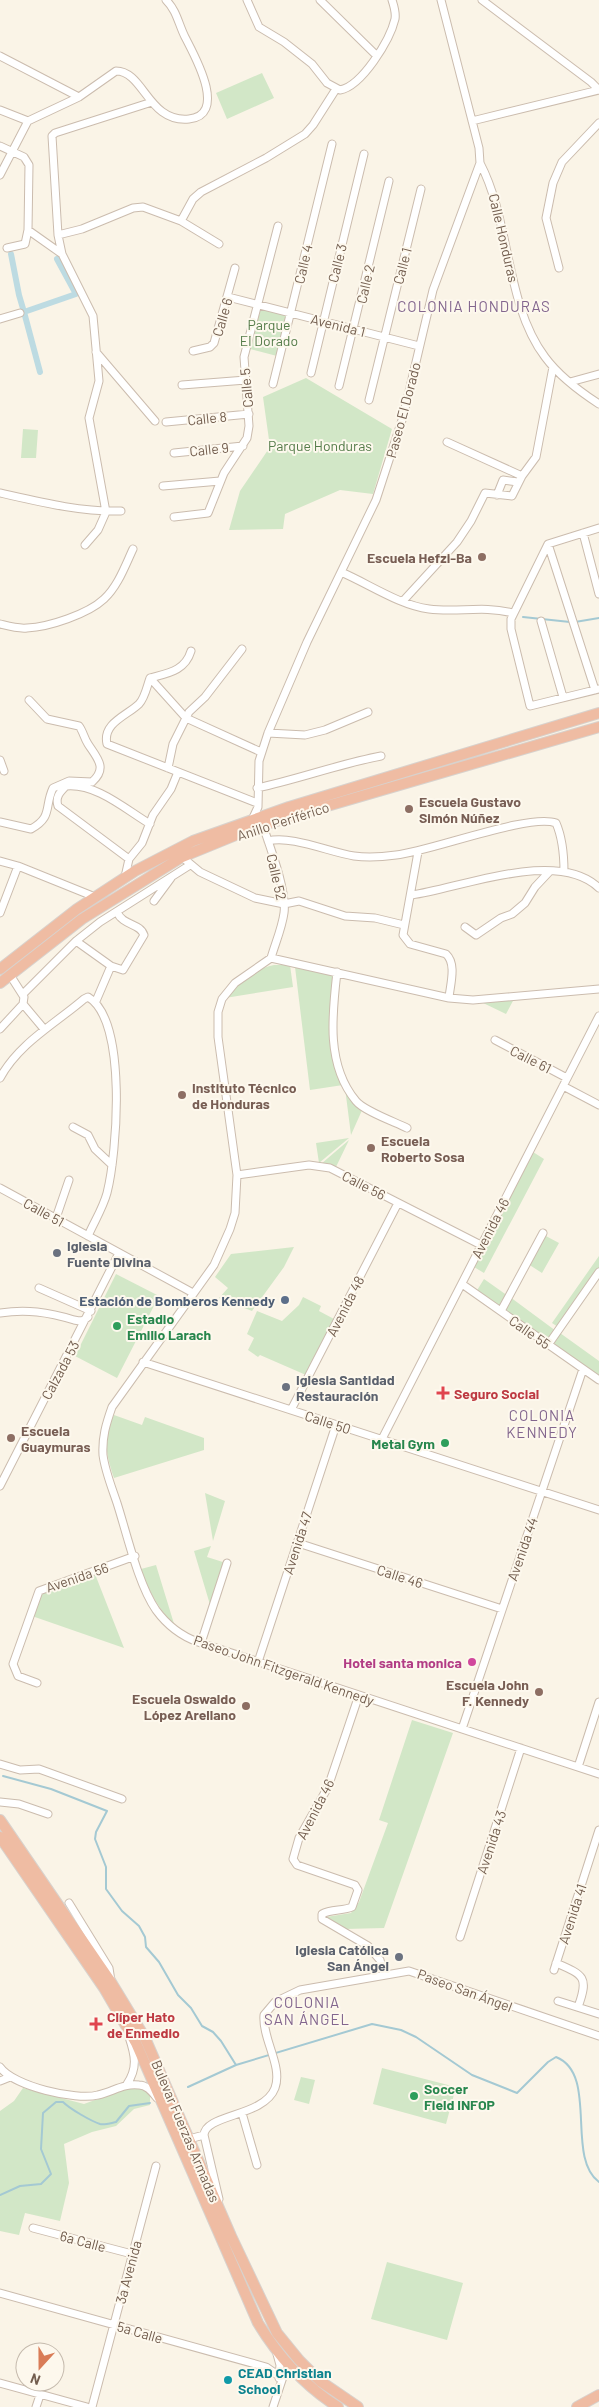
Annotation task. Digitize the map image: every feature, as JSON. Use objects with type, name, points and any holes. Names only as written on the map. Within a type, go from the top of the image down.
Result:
[{"type":"highway","name":"Anillo Periférico","points":[[0,969],[95,897],[125,877],[193,841],[268,814],[599,713]]},
{"type":"highway","name":"Anillo Periférico","points":[[0,983],[82,919],[137,891],[182,857],[263,826],[599,727]]},
{"type":"highway","name":"Bulevar Fuerzas Armadas","points":[[0,1820],[111,1982],[152,2052],[222,2215],[277,2333],[299,2360],[320,2381],[358,2407]]},
{"type":"highway","name":"Bulevar Fuerzas Armadas","points":[[0,1838],[104,1988],[136,2042],[252,2309],[276,2350],[301,2378],[338,2407]]},
{"type":"highway","points":[[578,2407],[599,2396]]},
{"type":"street","points":[[0,175],[28,121],[79,98],[116,72],[122,71],[131,77],[158,111],[171,116],[189,119],[200,115],[205,110],[208,89],[196,56],[181,29],[175,10],[166,0]]},
{"type":"street","points":[[247,0],[258,27],[284,42],[312,64],[327,83],[336,88],[350,86],[386,44],[396,17],[392,0]]},
{"type":"street","points":[[320,0],[377,56]]},
{"type":"street","points":[[441,0],[472,121],[480,163]]},
{"type":"street","points":[[482,0],[599,90]]},
{"type":"street","points":[[0,56],[79,98]]},
{"type":"street","points":[[181,222],[193,199],[201,192],[266,158],[305,134],[313,125],[336,88]]},
{"type":"street","points":[[472,121],[599,90]]},
{"type":"street","points":[[84,545],[98,530],[106,512],[89,418],[99,381],[93,316],[62,254],[58,235],[52,142],[55,133],[152,102]]},
{"type":"street","points":[[0,110],[28,121]]},
{"type":"street","points":[[559,268],[546,218],[553,183],[562,162],[599,123]]},
{"type":"street","name":"Calle 4","points":[[273,384],[292,313],[332,144]]},
{"type":"street","points":[[0,146],[24,157],[29,166],[28,230],[25,244],[7,248]]},
{"type":"street","name":"Calle 3","points":[[311,373],[322,321],[364,154]]},
{"type":"street","name":"Paseo El Dorado","points":[[252,820],[257,805],[261,752],[307,642],[382,484],[403,417],[433,290],[480,163]]},
{"type":"street","name":"Calle Honduras","points":[[480,163],[497,202],[516,292],[538,346],[553,367],[599,404]]},
{"type":"street","name":"Calle 2","points":[[339,386],[389,181]]},
{"type":"street","name":"Calle 1","points":[[369,400],[421,189]]},
{"type":"street","points":[[58,235],[82,229],[133,208],[149,209],[181,222],[219,244]]},
{"type":"street","name":"Calle 5","points":[[174,517],[208,513],[220,481],[234,456],[244,446],[250,426],[244,357],[278,226]]},
{"type":"street","points":[[28,230],[62,254]]},
{"type":"street","name":"Calle 6","points":[[193,351],[210,348],[214,343],[235,268]]},
{"type":"street","name":"Avenida 1","points":[[228,297],[419,346]]},
{"type":"street","points":[[0,319],[20,314]]},
{"type":"street","points":[[96,352],[155,420]]},
{"type":"street","points":[[403,601],[457,542],[472,521],[485,493],[512,496],[520,479],[536,457],[553,367]]},
{"type":"street","points":[[570,382],[599,374]]},
{"type":"street","points":[[182,385],[246,380]]},
{"type":"street","name":"Calle 8","points":[[166,422],[249,414]]},
{"type":"street","points":[[447,442],[520,479]]},
{"type":"street","name":"Calle 9","points":[[174,453],[244,446]]},
{"type":"street","points":[[497,495],[503,480],[520,479]]},
{"type":"street","points":[[163,486],[220,481]]},
{"type":"street","points":[[0,493],[52,506],[106,512],[121,511]]},
{"type":"street","points":[[548,544],[597,689],[530,706],[511,629],[513,613],[548,544],[599,528]]},
{"type":"street","points":[[583,533],[599,594]]},
{"type":"street","points":[[0,624],[26,628],[60,621],[90,610],[106,598],[122,574],[133,549]]},
{"type":"street","points":[[341,572],[403,601],[430,609],[494,608],[513,613]]},
{"type":"street","points":[[542,621],[564,697]]},
{"type":"street","points":[[168,768],[173,744],[186,718],[242,650]]},
{"type":"street","points":[[150,678],[176,671],[184,665],[191,651]]},
{"type":"street","points":[[150,678],[186,718],[261,752]]},
{"type":"street","points":[[150,678],[139,704],[116,720],[106,740],[106,744],[257,805],[268,814]]},
{"type":"street","points":[[0,822],[30,829],[42,823],[54,788],[69,780],[92,782],[98,777],[101,769],[101,762],[79,726],[47,719],[29,700]]},
{"type":"street","points":[[588,717],[599,705]]},
{"type":"street","points":[[268,733],[305,735],[326,730],[368,712]]},
{"type":"street","points":[[257,788],[288,781],[351,761],[381,756]]},
{"type":"street","points":[[0,760],[4,771]]},
{"type":"street","points":[[125,877],[129,859],[142,843],[153,815],[171,789],[178,772]]},
{"type":"street","points":[[129,859],[58,806],[56,802],[59,794],[66,786],[80,785],[93,790],[150,824]]},
{"type":"street","points":[[268,841],[274,839],[293,841],[341,854],[367,857],[418,852],[528,822],[549,821],[556,823],[559,830],[564,853],[564,872]]},
{"type":"street","name":"Calle 52","points":[[263,826],[284,904],[284,913],[271,958]]},
{"type":"street","points":[[418,852],[412,896],[403,935],[410,944],[446,954],[450,958],[452,967],[449,998]]},
{"type":"street","points":[[182,857],[190,865],[255,898],[284,904],[299,901],[345,916],[374,918],[404,925]]},
{"type":"street","points":[[0,861],[18,866],[95,897]]},
{"type":"street","points":[[23,994],[76,941],[100,922],[117,912],[137,891],[190,865]]},
{"type":"street","points":[[0,913],[18,866]]},
{"type":"street","points":[[412,896],[507,874],[550,871],[582,876],[599,888]]},
{"type":"street","points":[[465,927],[476,936],[501,918],[512,914],[525,903],[535,887],[550,871]]},
{"type":"street","points":[[154,901],[174,874]]},
{"type":"street","points":[[76,941],[111,966],[123,970],[144,935],[140,929],[122,920],[117,912]]},
{"type":"street","points":[[271,958],[449,998],[473,1000],[599,989],[599,981]]},
{"type":"street","name":"Paseo John Fitzgerald Kennedy","points":[[271,958],[235,983],[222,1000],[218,1012],[218,1037],[237,1175],[235,1213],[230,1229],[214,1265],[112,1407],[104,1428],[103,1457],[146,1590],[156,1610],[178,1633],[201,1643],[599,1774]]},
{"type":"street","points":[[96,1002],[111,966]]},
{"type":"street","points":[[337,972],[331,1026],[334,1052],[343,1079],[357,1102],[407,1128]]},
{"type":"street","points":[[10,976],[23,994],[23,1004],[44,1029]]},
{"type":"street","points":[[0,1078],[10,1063],[44,1029],[84,999],[88,997],[96,1002],[102,1013],[115,1056],[117,1128],[106,1195],[88,1236]]},
{"type":"street","points":[[0,1029],[23,1004]]},
{"type":"street","name":"Avenida 46","points":[[382,1440],[599,1016]]},
{"type":"street","name":"Calle 61","points":[[495,1040],[567,1078]]},
{"type":"street","name":"Calle 61","points":[[563,1086],[599,1105]]},
{"type":"street","points":[[73,1127],[88,1134],[95,1149],[112,1165]]},
{"type":"street","name":"Calle 56","points":[[237,1175],[309,1165],[330,1168],[481,1245]]},
{"type":"street","points":[[56,1218],[69,1180]]},
{"type":"street","name":"Calle 51","points":[[0,1188],[193,1293]]},
{"type":"street","name":"Avenida 48","points":[[291,1410],[398,1203]]},
{"type":"street","points":[[501,1311],[544,1233]]},
{"type":"street","name":"Calzada 53","points":[[0,1486],[120,1253]]},
{"type":"street","points":[[548,1345],[599,1272]]},
{"type":"street","name":"Calle 55","points":[[462,1284],[599,1380]]},
{"type":"street","points":[[39,1288],[90,1314]]},
{"type":"street","points":[[0,1313],[18,1310],[40,1311],[78,1321],[90,1314]]},
{"type":"street","name":"Calle 50","points":[[143,1362],[599,1510]]},
{"type":"street","name":"Avenida 44","points":[[462,1729],[582,1369]]},
{"type":"street","name":"Avenida 47","points":[[258,1662],[336,1425]]},
{"type":"street","name":"Calle 46","points":[[298,1543],[502,1610]]},
{"type":"street","name":"Avenida 56","points":[[37,1683],[18,1676],[13,1664],[39,1590],[134,1556]]},
{"type":"street","points":[[201,1643],[227,1563]]},
{"type":"street","name":"Avenida 46","points":[[360,1695],[328,1787],[297,1842],[293,1859],[297,1865],[355,1885],[358,1890],[352,1907],[346,1910],[325,1912],[322,1914],[322,1919],[368,1946],[380,1960],[384,1974]]},
{"type":"street","points":[[578,1767],[599,1702]]},
{"type":"street","name":"Avenida 43","points":[[460,1937],[521,1748]]},
{"type":"street","points":[[0,1764],[20,1770],[39,1769],[122,1799]]},
{"type":"street","points":[[0,1802],[19,1804],[48,1814]]},
{"type":"street","name":"Avenida 41","points":[[578,2008],[584,1990],[583,1979],[577,1972],[555,1966],[599,1830]]},
{"type":"street","points":[[69,1903],[110,1968],[111,1982]]},
{"type":"street","name":"Paseo San Ángel","points":[[189,2139],[204,2135],[204,2130],[211,2123],[242,2113],[265,2102],[271,2096],[276,2083],[264,2015],[275,2002],[300,1990],[384,1974],[414,1971],[499,2004],[599,2036]]},
{"type":"street","points":[[558,2001],[599,2014]]},
{"type":"street","points":[[123,2020],[135,2055],[133,2073],[126,2084]]},
{"type":"street","points":[[0,2067],[10,2077],[73,2096],[98,2096],[126,2084],[145,2086],[163,2103]]},
{"type":"street","points":[[0,2081],[10,2077]]},
{"type":"street","points":[[242,2113],[257,2165]]},
{"type":"street","points":[[204,2135],[222,2215]]},
{"type":"street","name":"3a Avenida","points":[[92,2407],[156,2166]]},
{"type":"street","name":"6a Calle","points":[[33,2228],[132,2254]]},
{"type":"street","name":"5a Calle","points":[[0,2293],[266,2367],[279,2376]]},
{"type":"street","points":[[273,2407],[278,2388],[280,2365],[276,2350]]},
{"type":"street","points":[[278,2388],[287,2372],[301,2378]]},
{"type":"street","points":[[0,2383],[87,2407]]},
{"type":"street","points":[[36,2407],[40,2395]]},
{"type":"green space","points":[[262,73],[274,98],[227,119],[216,93]]},
{"type":"green space","name":"Parque El Dorado","points":[[261,308],[288,315],[277,356],[250,349]]},
{"type":"green space","name":"Parque Honduras","points":[[306,378],[392,429],[373,494],[340,490],[285,514],[283,529],[229,530],[240,491],[270,447],[263,397]]},
{"type":"green space","points":[[23,429],[38,430],[36,458],[21,458]]},
{"type":"green space","points":[[274,965],[290,965],[293,987],[225,998],[247,977]]},
{"type":"green space","points":[[295,967],[333,976],[329,1024],[331,1052],[343,1085],[310,1090]]},
{"type":"green space","points":[[514,999],[506,1014],[479,1001]]},
{"type":"green space","points":[[345,1088],[363,1108],[351,1135]]},
{"type":"green space","points":[[349,1138],[319,1163],[316,1143]]},
{"type":"green space","points":[[349,1140],[335,1169],[321,1164]]},
{"type":"green space","points":[[533,1152],[544,1159],[484,1273],[474,1267]]},
{"type":"green space","points":[[544,1235],[559,1243],[542,1273],[528,1264]]},
{"type":"green space","points":[[294,1247],[284,1267],[252,1311],[219,1298],[228,1288],[215,1277],[231,1254]]},
{"type":"green space","points":[[599,1256],[599,1269],[558,1327],[552,1323]]},
{"type":"green space","name":"Estadio Emilio Larach","points":[[116,1274],[159,1296],[117,1378],[75,1356]]},
{"type":"green space","points":[[484,1279],[508,1296],[501,1309],[476,1292]]},
{"type":"green space","points":[[303,1297],[321,1306],[319,1311],[334,1319],[306,1375],[260,1355],[258,1357],[248,1350],[254,1338],[247,1334],[257,1311],[282,1321],[299,1305]]},
{"type":"green space","points":[[510,1297],[556,1331],[548,1342],[503,1311]]},
{"type":"green space","points":[[560,1333],[599,1361],[599,1377],[552,1345]]},
{"type":"green space","points":[[114,1415],[142,1425],[145,1417],[204,1438],[204,1450],[114,1478],[106,1446],[110,1423]]},
{"type":"green space","points":[[205,1493],[225,1501],[213,1541]]},
{"type":"green space","points":[[211,1546],[207,1557],[226,1563],[211,1608],[194,1551]]},
{"type":"green space","points":[[156,1565],[175,1627],[155,1600],[141,1569]]},
{"type":"green space","points":[[95,1574],[124,1648],[32,1616],[41,1593]]},
{"type":"green space","points":[[412,1720],[453,1733],[384,1928],[345,1929],[326,1917],[351,1913],[359,1902],[388,1823],[379,1820]]},
{"type":"green space","name":"Soccer Field INFOP","points":[[382,2068],[456,2087],[446,2124],[373,2104]]},
{"type":"green space","points":[[301,2077],[315,2080],[309,2104],[294,2100]]},
{"type":"green space","points":[[23,2088],[84,2104],[128,2088],[143,2088],[150,2095],[150,2105],[134,2109],[116,2126],[92,2132],[64,2144],[69,2183],[60,2221],[25,2213],[19,2235],[0,2231],[0,2111],[14,2101]]},
{"type":"green space","points":[[387,2262],[463,2283],[447,2340],[371,2319]]},
{"type":"waterway","points":[[11,254],[24,312],[76,294],[57,259]]},
{"type":"waterway","points":[[22,312],[24,312],[40,372]]},
{"type":"waterway","points":[[523,617],[570,622]]},
{"type":"waterway","points":[[575,622],[599,618]]},
{"type":"waterway","points":[[3,1776],[51,1789],[107,1811],[96,1832],[95,1839],[106,1867],[106,1889],[122,1911],[139,1926],[145,1937],[146,1947],[159,1962],[178,1995],[191,2008],[202,2026],[213,2032],[221,2041],[236,2065]]},
{"type":"waterway","points":[[188,2087],[236,2065],[372,2024],[401,2030],[416,2037],[472,2075],[517,2093],[548,2062],[556,2057],[569,2066],[576,2080],[580,2097],[584,2154],[589,2170],[599,2182]]},
{"type":"waterway","points":[[0,2195],[20,2186],[41,2184],[51,2174],[41,2149],[43,2113],[56,2102],[63,2102],[70,2108],[102,2124],[116,2122],[129,2106],[150,2103]]},
{"type":"place","name":"Escuela Hefzi-Ba","points":[[482,557]]},
{"type":"place","name":"Escuela Gustavo Simón Núñez","points":[[409,809]]},
{"type":"place","name":"Instituto Técnico de Honduras","points":[[182,1095]]},
{"type":"place","name":"Escuela Roberto Sosa","points":[[371,1148]]},
{"type":"place","name":"Iglesia Fuente Divina","points":[[57,1253]]},
{"type":"place","name":"Estación de Bomberos Kennedy","points":[[285,1300]]},
{"type":"place","name":"Estadio Emilio Larach","points":[[117,1326]]},
{"type":"place","name":"Iglesia Santidad Restauración","points":[[286,1387]]},
{"type":"place","name":"Seguro Social","points":[[443,1393]]},
{"type":"place","name":"Escuela Guaymuras","points":[[11,1438]]},
{"type":"place","name":"Metal Gym","points":[[445,1443]]},
{"type":"place","name":"Hotel santa monica","points":[[472,1662]]},
{"type":"place","name":"Escuela John F. Kennedy","points":[[539,1692]]},
{"type":"place","name":"Escuela Oswaldo López Arellano","points":[[246,1706]]},
{"type":"place","name":"Iglesia Católica San Ángel","points":[[399,1957]]},
{"type":"place","name":"Clíper Hato de Enmedio","points":[[96,2024]]},
{"type":"place","name":"Soccer Field INFOP","points":[[414,2096]]},
{"type":"place","name":"CEAD Christian School","points":[[228,2380]]},
{"type":"district","name":"COLONIA HONDURAS","points":[[474,306]]},
{"type":"district","name":"COLONIA KENNEDY","points":[[542,1424]]},
{"type":"district","name":"COLONIA SAN ÁNGEL","points":[[307,2010]]}]
